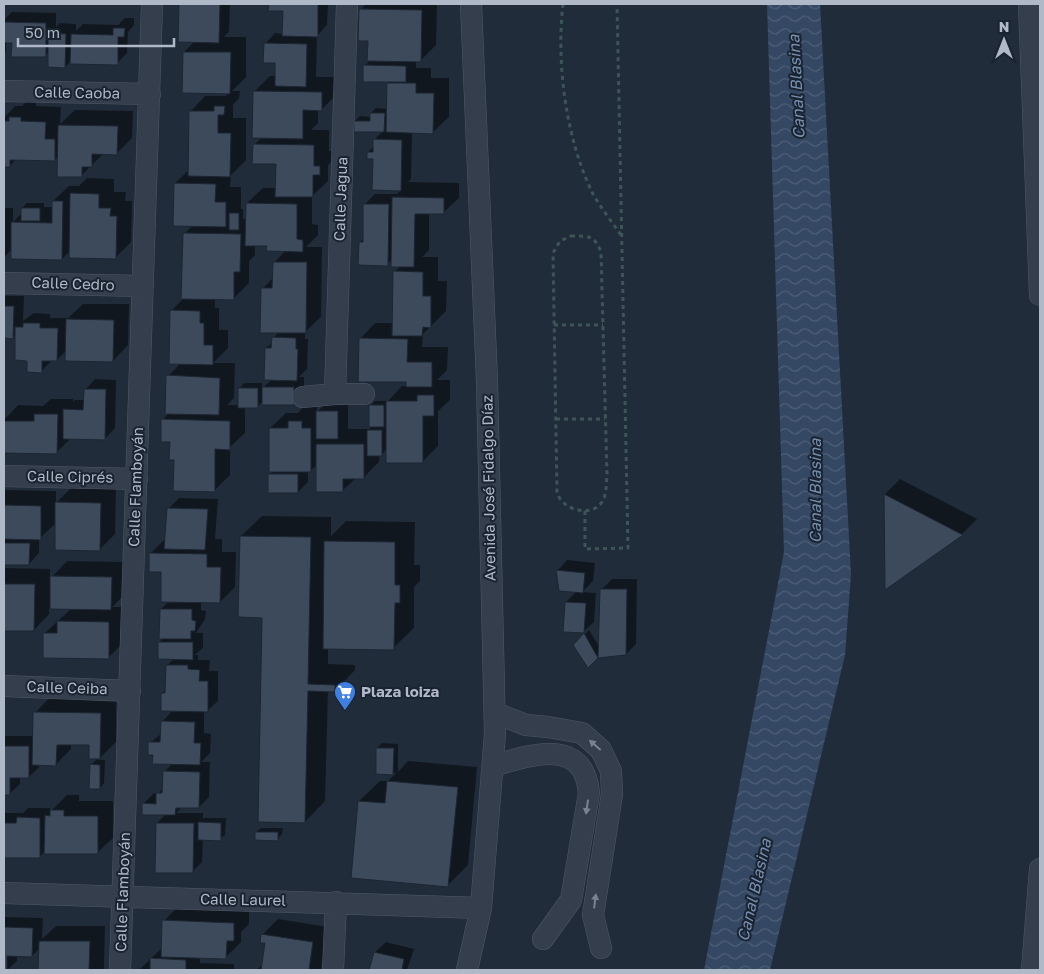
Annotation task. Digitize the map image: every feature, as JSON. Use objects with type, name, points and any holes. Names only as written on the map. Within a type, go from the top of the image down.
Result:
[{"type":"street","name":"Calle Flamboyán","points":[[120,970],[152,4]]},
{"type":"street","name":"Calle Jagua","points":[[335,394],[347,4]]},
{"type":"street","name":"Avenida José Fidalgo Díaz","points":[[467,970],[481,908],[495,734],[487,381],[471,4]]},
{"type":"street","points":[[1029,4],[1040,296]]},
{"type":"street","name":"Calle Caoba","points":[[4,91],[150,94]]},
{"type":"street","name":"Calle Cedro","points":[[4,282],[142,286]]},
{"type":"street","points":[[303,397],[364,394]]},
{"type":"street","name":"Calle Ciprés","points":[[4,476],[137,479]]},
{"type":"street","name":"Calle Ceiba","points":[[4,686],[130,690]]},
{"type":"street","points":[[495,713],[526,725],[582,733],[602,750],[611,771],[612,794],[593,915],[601,948]]},
{"type":"street","points":[[492,766],[526,756],[550,753],[570,757],[581,766],[588,779],[588,801],[571,900],[543,939]]},
{"type":"street","points":[[1032,970],[1040,869]]},
{"type":"street","name":"Calle Laurel","points":[[4,893],[481,908]]},
{"type":"street","points":[[333,970],[336,902]]},
{"type":"path","points":[[563,4],[560,25],[562,76],[573,138],[594,194],[622,236]]},
{"type":"path","points":[[585,511],[585,549],[628,548],[617,4]]},
{"type":"path","points":[[571,236],[589,236],[597,242],[601,252],[603,325],[606,491],[601,504],[592,510],[573,510],[562,502],[557,492],[553,254],[560,241],[571,236]]},
{"type":"path","points":[[554,325],[603,325]]},
{"type":"path","points":[[556,419],[605,419]]},
{"type":"water","name":"Canal Blasina","points":[[767,4],[820,4],[851,574],[845,655],[770,970],[704,970],[784,552]]},
{"type":"building","points":[[179,4],[220,4],[219,43],[178,42]]},
{"type":"building","points":[[269,4],[318,4],[318,37],[282,36],[283,11],[268,11]]},
{"type":"building","points":[[359,9],[422,10],[421,62],[367,61],[368,41],[358,41]]},
{"type":"building","points":[[4,22],[46,23],[46,57],[11,57],[12,43],[4,43]]},
{"type":"building","points":[[113,28],[125,28],[124,37],[118,37],[118,65],[70,64],[71,34],[113,35]]},
{"type":"building","points":[[48,33],[66,34],[65,68],[48,67]]},
{"type":"building","points":[[264,43],[307,44],[306,87],[275,86],[275,63],[263,63]]},
{"type":"building","points":[[183,52],[231,52],[230,94],[182,93]]},
{"type":"building","points":[[363,65],[406,66],[406,82],[363,82]]},
{"type":"building","points":[[387,83],[416,83],[416,93],[434,93],[433,134],[386,132]]},
{"type":"building","points":[[253,91],[322,92],[322,111],[303,110],[303,139],[252,138]]},
{"type":"building","points":[[214,106],[225,106],[224,115],[218,115],[218,133],[231,133],[230,177],[188,176],[189,111],[214,111]]},
{"type":"building","points":[[370,113],[385,113],[384,132],[354,132],[354,121],[370,121]]},
{"type":"building","points":[[9,117],[21,117],[21,121],[46,122],[45,139],[55,139],[55,161],[10,160],[10,167],[4,167],[4,121],[9,121]]},
{"type":"building","points":[[58,125],[118,126],[117,155],[92,154],[92,167],[82,167],[82,177],[57,177]]},
{"type":"building","points":[[373,139],[402,140],[401,191],[372,190],[373,159],[367,159],[367,152],[373,152]]},
{"type":"building","points":[[253,144],[314,145],[314,166],[320,166],[320,175],[313,175],[313,197],[275,197],[276,164],[252,164]]},
{"type":"building","points":[[174,183],[216,184],[215,202],[226,202],[226,227],[173,226]]},
{"type":"building","points":[[70,193],[99,194],[99,208],[111,208],[110,216],[117,216],[116,259],[69,258]]},
{"type":"building","points":[[392,197],[444,198],[444,214],[415,214],[414,267],[391,267]]},
{"type":"building","points":[[52,201],[63,201],[62,260],[11,259],[11,222],[52,223]]},
{"type":"building","points":[[246,203],[297,204],[297,239],[303,240],[303,252],[266,251],[267,246],[245,246]]},
{"type":"building","points":[[363,204],[389,204],[388,266],[358,265],[359,242],[363,242]]},
{"type":"building","points":[[21,208],[40,208],[40,221],[21,221]]},
{"type":"building","points":[[229,213],[239,213],[239,230],[229,230]]},
{"type":"building","points":[[183,233],[241,234],[240,272],[234,272],[234,300],[181,299]]},
{"type":"building","points":[[273,262],[307,262],[306,333],[260,333],[261,288],[272,288]]},
{"type":"building","points":[[393,271],[423,272],[423,296],[431,296],[431,328],[423,327],[422,336],[392,336]]},
{"type":"building","points":[[4,306],[14,306],[13,339],[4,338]]},
{"type":"building","points":[[170,310],[200,311],[200,323],[204,323],[204,345],[213,345],[213,365],[169,364]]},
{"type":"building","points":[[66,319],[114,320],[113,362],[65,361]]},
{"type":"building","points":[[23,323],[40,323],[40,328],[58,328],[57,361],[42,361],[42,373],[27,372],[27,361],[15,360],[15,327],[23,327]]},
{"type":"building","points":[[272,337],[296,338],[296,349],[298,349],[297,381],[264,380],[265,348],[271,348]]},
{"type":"building","points":[[359,338],[408,339],[407,362],[432,362],[432,387],[406,387],[406,382],[358,382]]},
{"type":"building","points":[[166,375],[220,378],[219,415],[165,414]]},
{"type":"building","points":[[262,387],[294,387],[294,405],[262,405]]},
{"type":"building","points":[[238,388],[258,388],[258,408],[238,408]]},
{"type":"building","points":[[84,389],[106,389],[105,440],[63,439],[63,409],[83,410]]},
{"type":"building","points":[[417,395],[434,395],[434,416],[423,416],[423,463],[386,463],[386,401],[417,401]]},
{"type":"building","points":[[369,405],[384,405],[384,427],[369,427]]},
{"type":"building","points":[[316,411],[338,411],[338,439],[316,439]]},
{"type":"building","points":[[34,414],[58,414],[57,454],[4,453],[4,421],[34,421]]},
{"type":"building","points":[[161,419],[230,421],[230,450],[215,449],[215,492],[173,491],[174,460],[169,460],[170,442],[161,442]]},
{"type":"building","points":[[288,421],[302,421],[302,428],[311,428],[311,472],[269,472],[269,428],[288,428]]},
{"type":"building","points":[[367,430],[382,430],[382,456],[367,456]]},
{"type":"building","points":[[316,444],[364,444],[364,479],[343,479],[343,492],[316,492]]},
{"type":"building","points":[[268,474],[298,474],[298,493],[268,493]]},
{"type":"building","points":[[884,494],[963,535],[885,590]]},
{"type":"building","points":[[55,502],[101,503],[100,551],[55,550]]},
{"type":"building","points":[[4,505],[41,506],[41,540],[4,539]]},
{"type":"building","points":[[167,508],[208,509],[205,550],[164,549]]},
{"type":"building","points":[[240,536],[311,537],[308,684],[335,685],[335,692],[308,691],[305,823],[258,822],[262,618],[238,617]]},
{"type":"building","points":[[324,541],[395,542],[395,585],[400,585],[400,603],[395,603],[394,650],[323,649]]},
{"type":"building","points":[[4,543],[30,543],[29,565],[4,565]]},
{"type":"building","points":[[149,553],[207,554],[207,567],[221,567],[220,603],[161,602],[161,572],[149,572]]},
{"type":"building","points":[[556,570],[585,573],[583,593],[559,591]]},
{"type":"building","points":[[50,576],[112,577],[111,610],[50,609]]},
{"type":"building","points":[[4,584],[35,584],[34,631],[4,631]]},
{"type":"building","points":[[600,589],[627,589],[626,655],[598,658]]},
{"type":"building","points":[[565,602],[586,603],[584,633],[563,632]]},
{"type":"building","points":[[160,609],[192,609],[192,620],[196,621],[195,631],[191,631],[191,639],[159,639]]},
{"type":"building","points":[[57,621],[109,622],[109,659],[43,658],[43,633],[57,633]]},
{"type":"building","points":[[584,633],[598,658],[588,668],[573,645]]},
{"type":"building","points":[[158,642],[193,642],[193,660],[158,659]]},
{"type":"building","points":[[166,665],[188,665],[188,669],[200,670],[199,681],[208,681],[208,712],[161,711],[161,693],[165,693]]},
{"type":"building","points":[[33,712],[101,713],[100,759],[89,759],[89,745],[57,745],[56,766],[32,765]]},
{"type":"building","points":[[161,721],[195,722],[194,743],[201,743],[200,765],[152,764],[153,755],[148,755],[148,742],[160,742]]},
{"type":"building","points":[[4,746],[29,746],[29,778],[10,778],[10,795],[4,795]]},
{"type":"building","points":[[376,748],[394,748],[393,775],[376,774]]},
{"type":"building","points":[[90,764],[100,765],[100,789],[89,789]]},
{"type":"building","points":[[163,771],[200,772],[199,808],[176,808],[175,815],[142,815],[142,803],[156,804],[156,793],[162,793]]},
{"type":"building","points":[[387,781],[458,787],[448,887],[351,878],[358,801],[385,803]]},
{"type":"building","points":[[50,810],[64,810],[64,816],[98,816],[98,854],[44,854],[45,815],[50,816]]},
{"type":"building","points":[[17,817],[40,818],[40,858],[4,858],[4,823],[16,823]]},
{"type":"building","points":[[198,822],[221,823],[221,841],[198,840]]},
{"type":"building","points":[[156,823],[194,823],[193,873],[155,873]]},
{"type":"building","points":[[255,832],[278,832],[278,841],[255,840]]},
{"type":"building","points":[[162,920],[234,923],[234,941],[227,941],[226,959],[161,957]]},
{"type":"building","points":[[4,927],[33,928],[32,957],[7,956],[7,970],[4,970]]},
{"type":"building","points":[[261,934],[313,942],[309,970],[261,970],[265,943],[260,943]]},
{"type":"building","points":[[39,941],[90,941],[89,970],[38,970]]},
{"type":"building","points":[[374,952],[404,959],[402,970],[369,970]]},
{"type":"building","points":[[150,958],[186,960],[186,970],[150,970]]},
{"type":"place","name":"Plaza loiza","points":[[345,711]]}]
